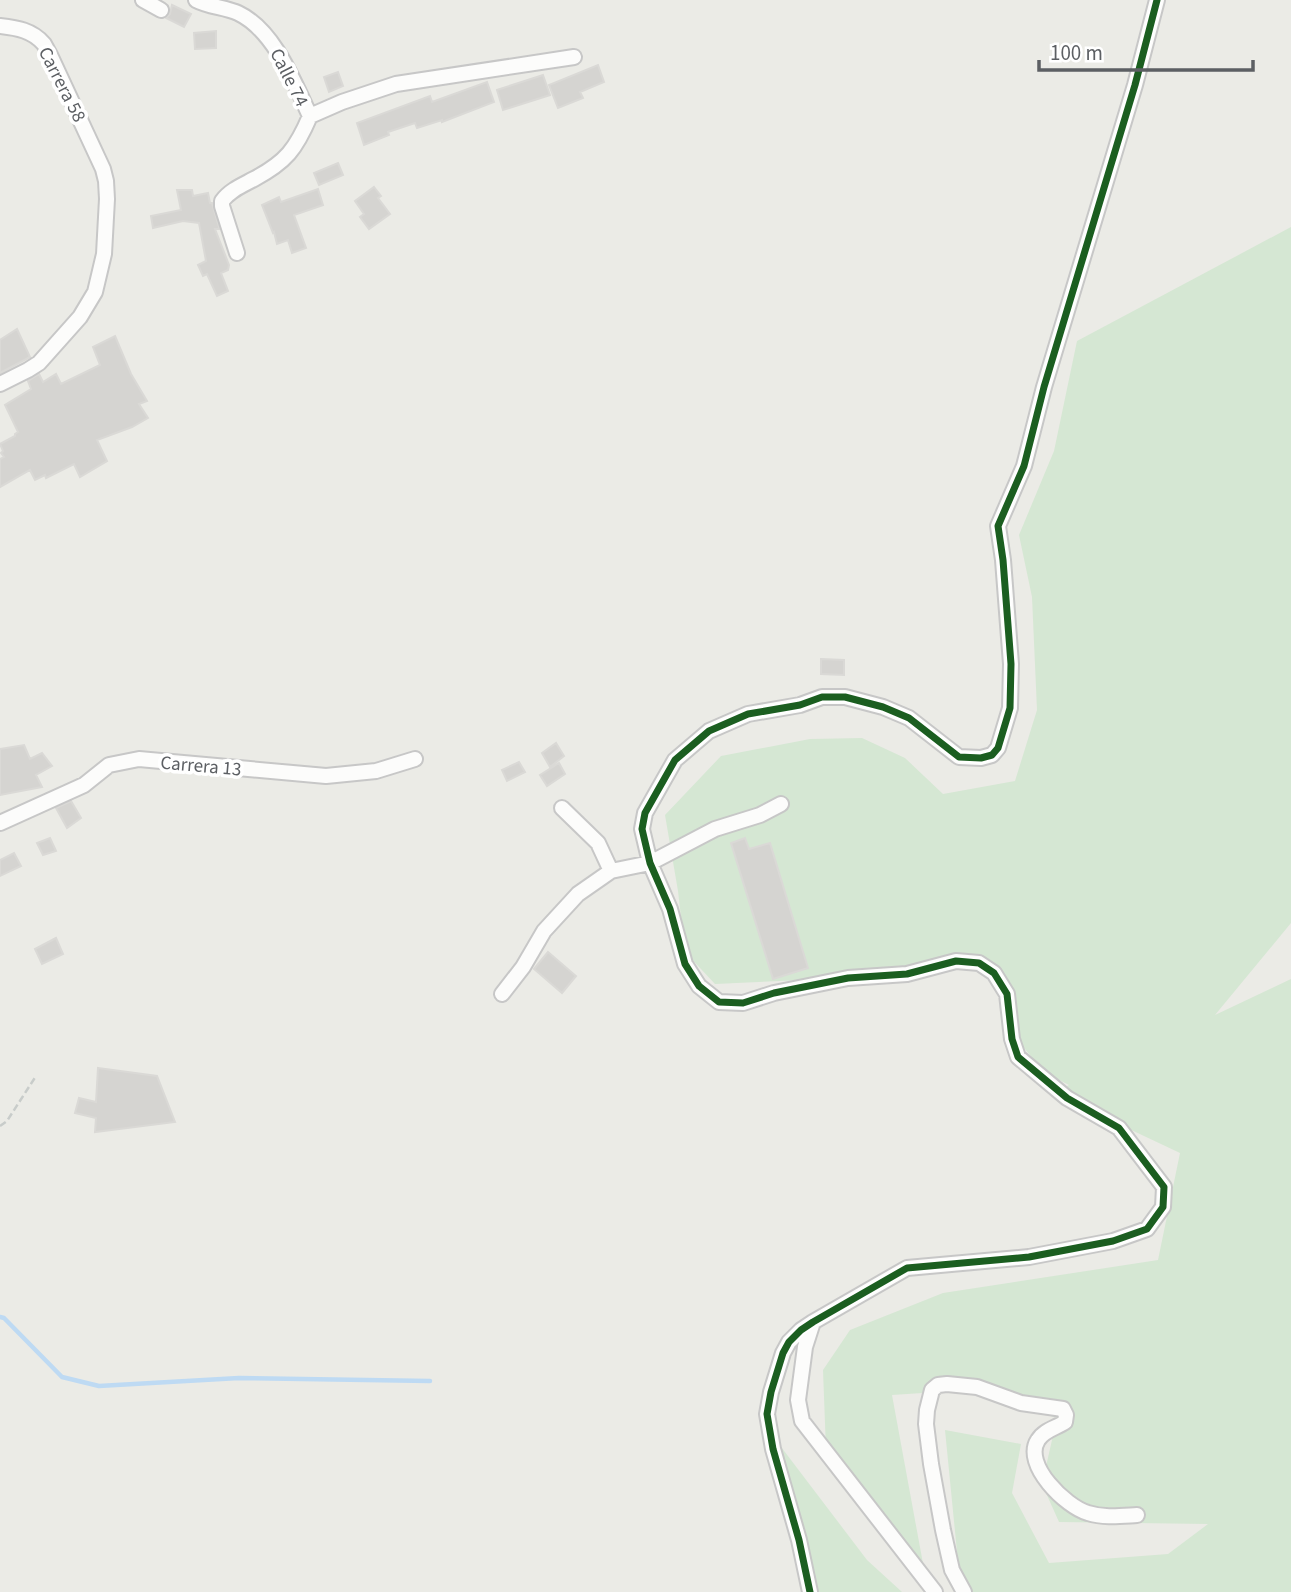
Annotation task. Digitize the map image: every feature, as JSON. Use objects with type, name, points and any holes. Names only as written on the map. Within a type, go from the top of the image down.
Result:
[{"type":"street","points":[[143,0],[161,10]]},
{"type":"street","name":"Calle 74","points":[[196,0],[241,14],[271,41],[310,116]]},
{"type":"street","points":[[810,1592],[799,1540],[773,1449],[767,1414],[771,1392],[789,1342],[813,1322],[906,1268],[1029,1257],[1113,1241],[1147,1229],[1163,1207],[1164,1187],[1119,1128],[1067,1098],[1018,1057],[1012,1039],[1007,993],[994,973],[979,963],[956,961],[907,974],[848,978],[774,993],[743,1003],[719,1002],[699,986],[685,964],[670,909],[650,863],[642,829],[645,813],[675,760],[709,732],[748,714],[800,705],[821,697],[845,697],[883,707],[909,718],[959,757],[981,758],[992,755],[998,748],[1010,708],[1011,664],[998,526],[1024,467],[1044,387],[1135,85],[1157,0]]},
{"type":"street","name":"Carrera 58","points":[[0,26],[19,28],[37,36],[44,44],[103,169],[107,199],[104,254],[95,292],[80,317],[39,363],[0,384]]},
{"type":"street","points":[[237,253],[222,201],[233,190],[287,158],[310,116],[396,84],[574,57]]},
{"type":"street","name":"Carrera 13","points":[[0,823],[84,785],[109,765],[139,759],[326,776],[376,771],[415,759]]},
{"type":"street","points":[[502,994],[523,967],[544,931],[578,894],[611,871],[650,863],[715,829],[760,815],[781,804]]},
{"type":"street","points":[[562,808],[598,843],[611,871]]},
{"type":"street","points":[[813,1322],[805,1347],[798,1400],[802,1421],[936,1592]]},
{"type":"street","points":[[964,1592],[952,1570],[931,1464],[927,1410],[932,1390],[938,1385],[977,1387],[1021,1403],[1063,1409],[1065,1422],[1045,1433],[1035,1446],[1036,1461],[1046,1478],[1058,1494],[1086,1513],[1110,1517],[1137,1515]]},
{"type":"path","points":[[0,1126],[36,1076]]},
{"type":"green space","points":[[1291,227],[1291,923],[1215,1015],[1291,979],[1291,1592],[961,1592],[945,1430],[1021,1444],[1012,1493],[1049,1563],[1168,1554],[1208,1524],[1059,1522],[1042,1484],[1057,1418],[968,1390],[892,1395],[924,1569],[826,1450],[823,1370],[850,1330],[943,1293],[1158,1260],[1180,1153],[1053,1093],[1069,1085],[1045,1073],[1014,1036],[999,970],[950,957],[883,974],[715,984],[685,952],[665,815],[721,756],[810,739],[862,738],[905,758],[943,794],[1015,781],[1037,710],[1032,597],[1019,535],[1054,451],[1077,341]]},
{"type":"green space","points":[[772,1435],[867,1560],[902,1592],[816,1592]]},
{"type":"building","points":[[172,5],[191,14],[184,27],[166,18]]},
{"type":"building","points":[[216,31],[216,48],[195,49],[194,33]]},
{"type":"building","points":[[598,65],[604,82],[580,92],[583,98],[558,108],[549,85]]},
{"type":"building","points":[[338,72],[343,86],[329,92],[324,77]]},
{"type":"building","points":[[543,75],[550,95],[503,110],[497,90]]},
{"type":"building","points":[[487,82],[494,102],[442,122],[417,128],[415,123],[388,132],[389,135],[364,145],[357,123],[430,96],[432,102]]},
{"type":"building","points":[[338,163],[343,175],[319,185],[314,173]]},
{"type":"building","points":[[374,187],[381,196],[378,198],[390,214],[369,229],[360,217],[364,214],[355,201]]},
{"type":"building","points":[[318,189],[323,205],[294,215],[306,248],[292,253],[288,240],[277,244],[262,205],[279,197],[281,202]]},
{"type":"building","points":[[177,190],[192,190],[193,196],[208,193],[212,203],[219,227],[215,229],[229,265],[228,270],[221,273],[228,291],[217,296],[207,274],[203,276],[198,265],[206,261],[199,223],[183,221],[153,228],[151,216],[181,210]]},
{"type":"building","points":[[17,329],[30,357],[0,373],[0,340]]},
{"type":"building","points":[[115,336],[131,374],[147,401],[139,404],[148,418],[97,440],[107,461],[80,477],[74,464],[46,478],[45,475],[35,480],[30,470],[0,487],[0,459],[4,457],[0,444],[18,432],[5,405],[31,389],[28,381],[39,374],[43,382],[56,374],[61,384],[100,365],[93,347]]},
{"type":"building","points":[[821,659],[844,660],[844,675],[821,674]]},
{"type":"building","points":[[556,743],[564,756],[550,767],[542,753]]},
{"type":"building","points":[[24,745],[30,759],[42,753],[52,766],[36,775],[42,787],[0,795],[0,749]]},
{"type":"building","points":[[519,762],[525,772],[507,781],[502,770]]},
{"type":"building","points":[[559,763],[565,774],[547,786],[540,775]]},
{"type":"building","points":[[71,801],[81,818],[67,828],[56,808]]},
{"type":"building","points":[[50,838],[56,851],[43,855],[37,843]]},
{"type":"building","points":[[745,838],[749,849],[770,843],[808,968],[773,979],[731,843]]},
{"type":"building","points":[[14,853],[21,866],[0,876],[0,860]]},
{"type":"building","points":[[56,938],[63,954],[42,964],[35,949]]},
{"type":"building","points":[[548,952],[576,976],[562,993],[534,969]]},
{"type":"building","points":[[98,1068],[157,1076],[175,1122],[95,1132],[96,1118],[75,1113],[79,1098],[96,1102]]},
{"type":"waterway","points":[[0,1317],[62,1377],[99,1386],[239,1378],[430,1381]]},
{"type":"cycle path","points":[[810,1592],[799,1540],[773,1449],[767,1414],[771,1392],[789,1342],[813,1322],[907,1268],[1029,1257],[1113,1241],[1147,1229],[1163,1207],[1164,1187],[1119,1128],[1067,1098],[1018,1057],[1012,1039],[1007,994],[994,973],[979,963],[956,961],[907,974],[848,978],[774,993],[743,1003],[719,1002],[699,986],[685,964],[670,909],[650,863],[642,829],[645,813],[675,760],[709,731],[748,714],[800,705],[822,697],[845,697],[883,707],[909,718],[959,757],[981,758],[992,755],[998,748],[1010,708],[1011,664],[998,526],[1024,466],[1044,387],[1135,85],[1157,0]]}]
